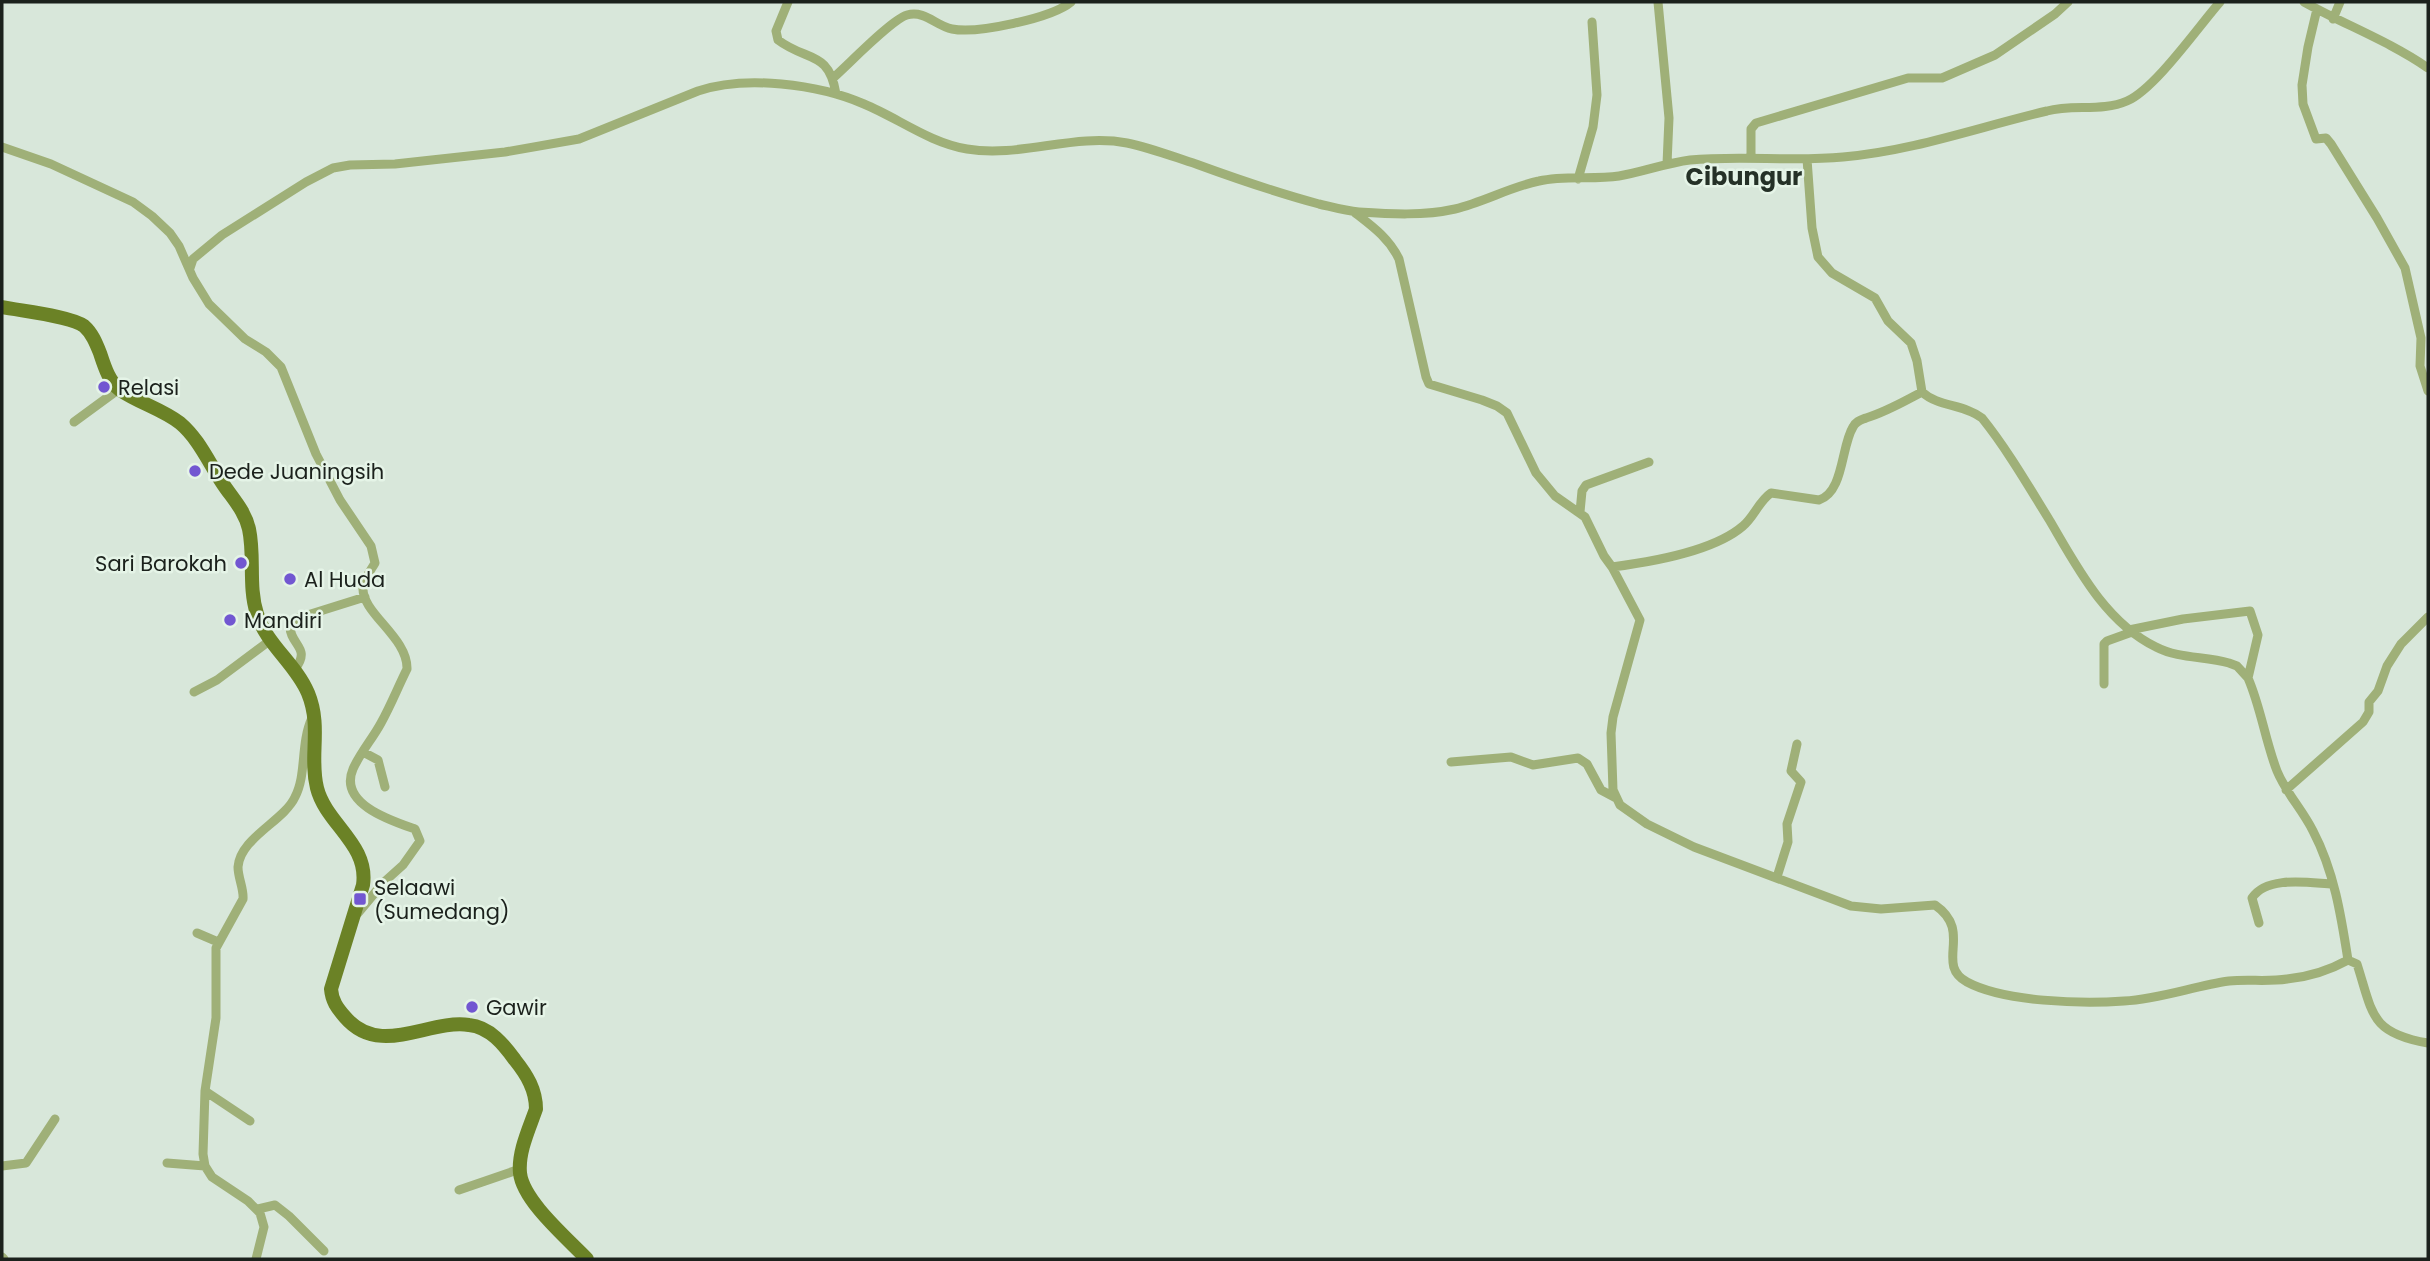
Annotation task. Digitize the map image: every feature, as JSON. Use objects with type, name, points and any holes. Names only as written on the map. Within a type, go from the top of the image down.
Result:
[{"type":"main road","points":[[2,307],[80,324],[92,335],[108,375],[119,389],[163,412],[181,425],[207,456],[223,484],[238,502],[249,530],[258,618],[295,669],[309,694],[314,714],[314,771],[317,791],[327,810],[357,849],[362,862],[363,885],[331,989],[334,1002],[352,1024],[373,1035],[410,1034],[459,1025],[479,1027],[504,1045],[531,1084],[535,1095],[536,1109],[524,1143],[520,1169],[523,1186],[587,1259]]},
{"type":"street","points":[[788,2],[776,31],[778,40],[821,61],[833,78],[836,94]]},
{"type":"street","points":[[833,78],[891,24],[904,16],[918,14],[948,29],[974,29],[1042,16],[1071,2]]},
{"type":"street","points":[[1658,2],[1669,118],[1667,164]]},
{"type":"street","points":[[1751,157],[1751,129],[1756,123],[1908,78],[1942,78],[1995,55],[2068,2]]},
{"type":"street","points":[[190,268],[193,259],[222,234],[333,168],[505,152],[579,139],[717,85],[796,86],[836,94],[931,137],[967,149],[988,151],[1100,140],[1124,142],[1300,199],[1354,212],[1420,214],[1453,209],[1535,181],[1552,178],[1620,176],[1691,160],[1844,157],[1896,149],[2056,108],[2124,103],[2140,93],[2172,60],[2220,2]]},
{"type":"street","points":[[2304,2],[2333,19],[2390,43],[2428,68]]},
{"type":"street","points":[[2333,19],[2340,2]]},
{"type":"street","points":[[2317,9],[2304,71],[2303,104],[2316,139],[2326,138],[2331,144],[2405,268],[2421,338],[2420,366],[2428,391]]},
{"type":"street","points":[[1578,178],[1593,127],[1597,94],[1592,22]]},
{"type":"street","points":[[2,147],[51,164],[143,208],[170,233],[209,303],[245,339],[266,352],[281,367],[316,454],[340,500],[375,554],[376,563],[363,586],[365,597],[401,648],[407,664],[382,722],[351,778],[354,793],[365,805],[381,817],[415,829],[420,841],[403,865],[383,883],[355,917]]},
{"type":"street","points":[[1807,159],[1812,228],[1818,257],[1832,273],[1875,298],[1888,321],[1911,343],[1922,392],[1928,397],[1971,411],[1982,418],[2078,570],[2115,616],[2131,631],[2171,654],[2237,666],[2248,678],[2271,754],[2286,790],[2314,832],[2333,884],[2340,905],[2348,960]]},
{"type":"street","points":[[1354,212],[1381,233],[1394,248],[1429,384],[1502,409],[1511,418],[1535,473],[1555,496],[1580,512],[1589,522],[1604,556],[1640,620],[1613,717],[1611,746],[1616,798],[1620,805],[1647,824],[1693,847],[1851,906],[1881,909],[1935,905],[1946,914],[1953,926],[1952,960],[1955,971],[1966,982],[2007,996],[2125,1001],[2229,981],[2286,979],[2336,967],[2348,960]]},
{"type":"street","points":[[74,422],[119,389]]},
{"type":"street","points":[[1612,567],[1671,557],[1714,542],[1741,528],[1772,493],[1824,499],[1841,470],[1855,423],[1885,412],[1922,392]]},
{"type":"street","points":[[1580,512],[1582,491],[1586,485],[1649,462]]},
{"type":"street","points":[[295,669],[302,661],[302,653],[290,634],[289,625],[298,618],[365,597]]},
{"type":"street","points":[[2104,684],[2106,641],[2131,631],[2183,619],[2250,611],[2258,635],[2248,678]]},
{"type":"street","points":[[2286,790],[2363,722],[2369,712],[2369,702],[2378,691],[2390,660],[2401,644],[2428,617]]},
{"type":"street","points":[[194,692],[217,680],[272,639]]},
{"type":"street","points":[[257,1259],[264,1227],[258,1209],[212,1177],[205,1166],[202,1123],[216,1018],[215,960],[218,942],[243,899],[238,869],[243,854],[264,828],[292,803],[297,794],[305,737],[314,714]]},
{"type":"street","points":[[1777,877],[1788,842],[1787,824],[1801,782],[1791,770],[1797,744]]},
{"type":"street","points":[[363,752],[378,760],[385,787]]},
{"type":"street","points":[[1451,762],[1511,757],[1534,765],[1578,758],[1587,764],[1601,790],[1616,798]]},
{"type":"street","points":[[2259,923],[2252,898],[2256,893],[2268,887],[2296,882],[2333,884]]},
{"type":"street","points":[[197,933],[218,942]]},
{"type":"street","points":[[2348,960],[2357,964],[2379,1024],[2398,1035],[2428,1043]]},
{"type":"street","points":[[205,1091],[250,1121]]},
{"type":"street","points":[[2,1166],[26,1163],[55,1119]]},
{"type":"street","points":[[167,1163],[205,1166]]},
{"type":"street","points":[[459,1190],[520,1169]]},
{"type":"street","points":[[258,1209],[275,1205],[324,1251]]},
{"type":"place","name":"Relasi","points":[[104,387]]},
{"type":"place","name":"Dede Juaningsih","points":[[195,471]]},
{"type":"place","name":"Sari Barokah","points":[[241,563]]},
{"type":"place","name":"Al Huda","points":[[290,579]]},
{"type":"place","name":"Mandiri","points":[[230,620]]},
{"type":"place","name":"Selaawi (Sumedang)","points":[[360,899]]},
{"type":"place","name":"Gawir","points":[[472,1007]]},
{"type":"district","name":"Cibungur","points":[[1744,176]]}]
